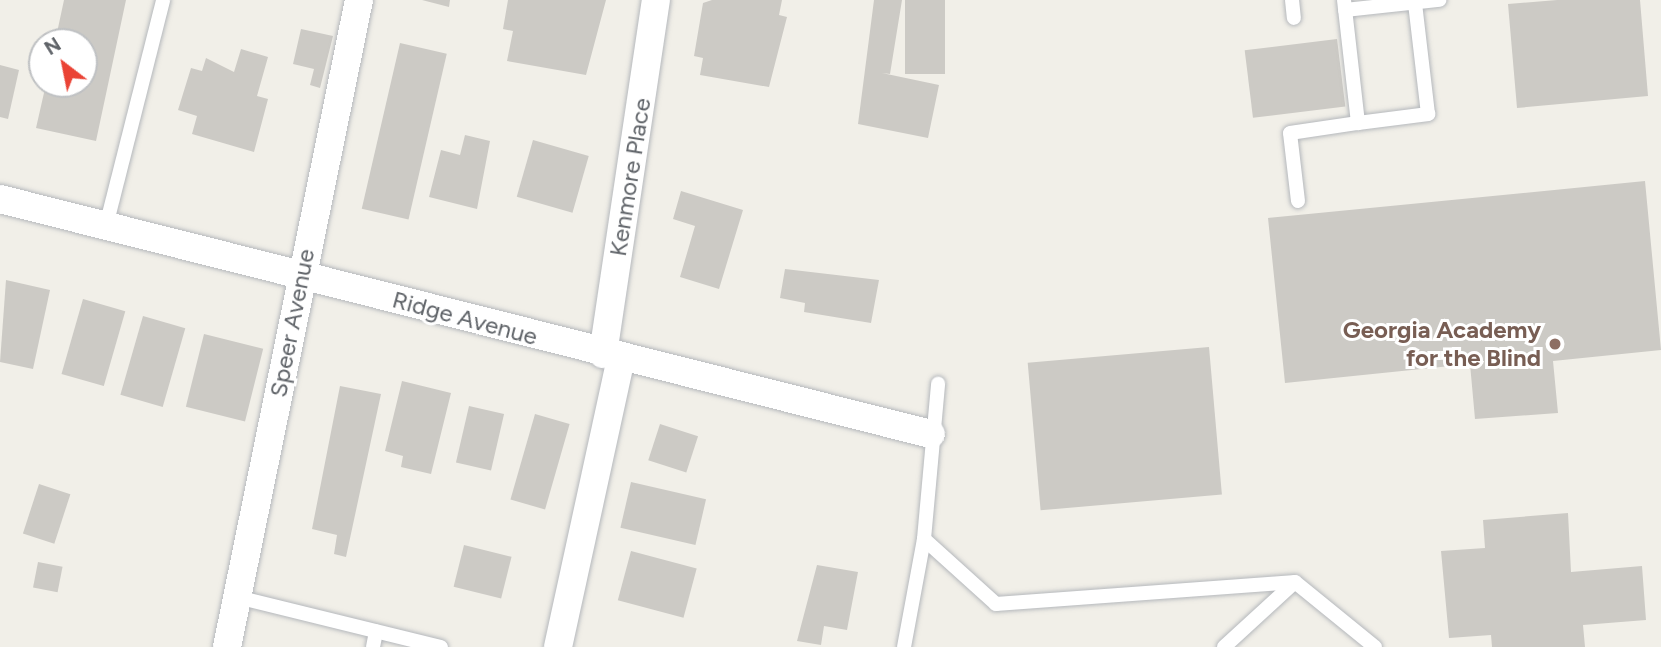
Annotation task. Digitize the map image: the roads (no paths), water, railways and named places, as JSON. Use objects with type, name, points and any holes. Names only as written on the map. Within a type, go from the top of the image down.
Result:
[{"type":"street","name":"Speer Avenue","points":[[227,647],[359,0]]},
{"type":"street","name":"Kenmore Place","points":[[558,647],[612,356],[656,0]]},
{"type":"street","name":"Ridge Avenue","points":[[0,199],[612,356],[931,434]]},
{"type":"lane","points":[[106,226],[163,0]]},
{"type":"lane","points":[[1292,0],[1294,18]]},
{"type":"lane","points":[[1358,123],[1345,5],[1439,0]]},
{"type":"lane","points":[[1298,201],[1290,133],[1428,114],[1415,2]]},
{"type":"lane","points":[[904,647],[923,539],[931,434],[938,384]]},
{"type":"lane","points":[[923,539],[996,604],[1295,582],[1375,647]]},
{"type":"lane","points":[[1224,647],[1295,582]]},
{"type":"lane","points":[[237,597],[440,647]]},
{"type":"lane","points":[[373,647],[376,631]]},
{"type":"place","name":"Georgia Academy for the Blind","points":[[1555,344]]}]
